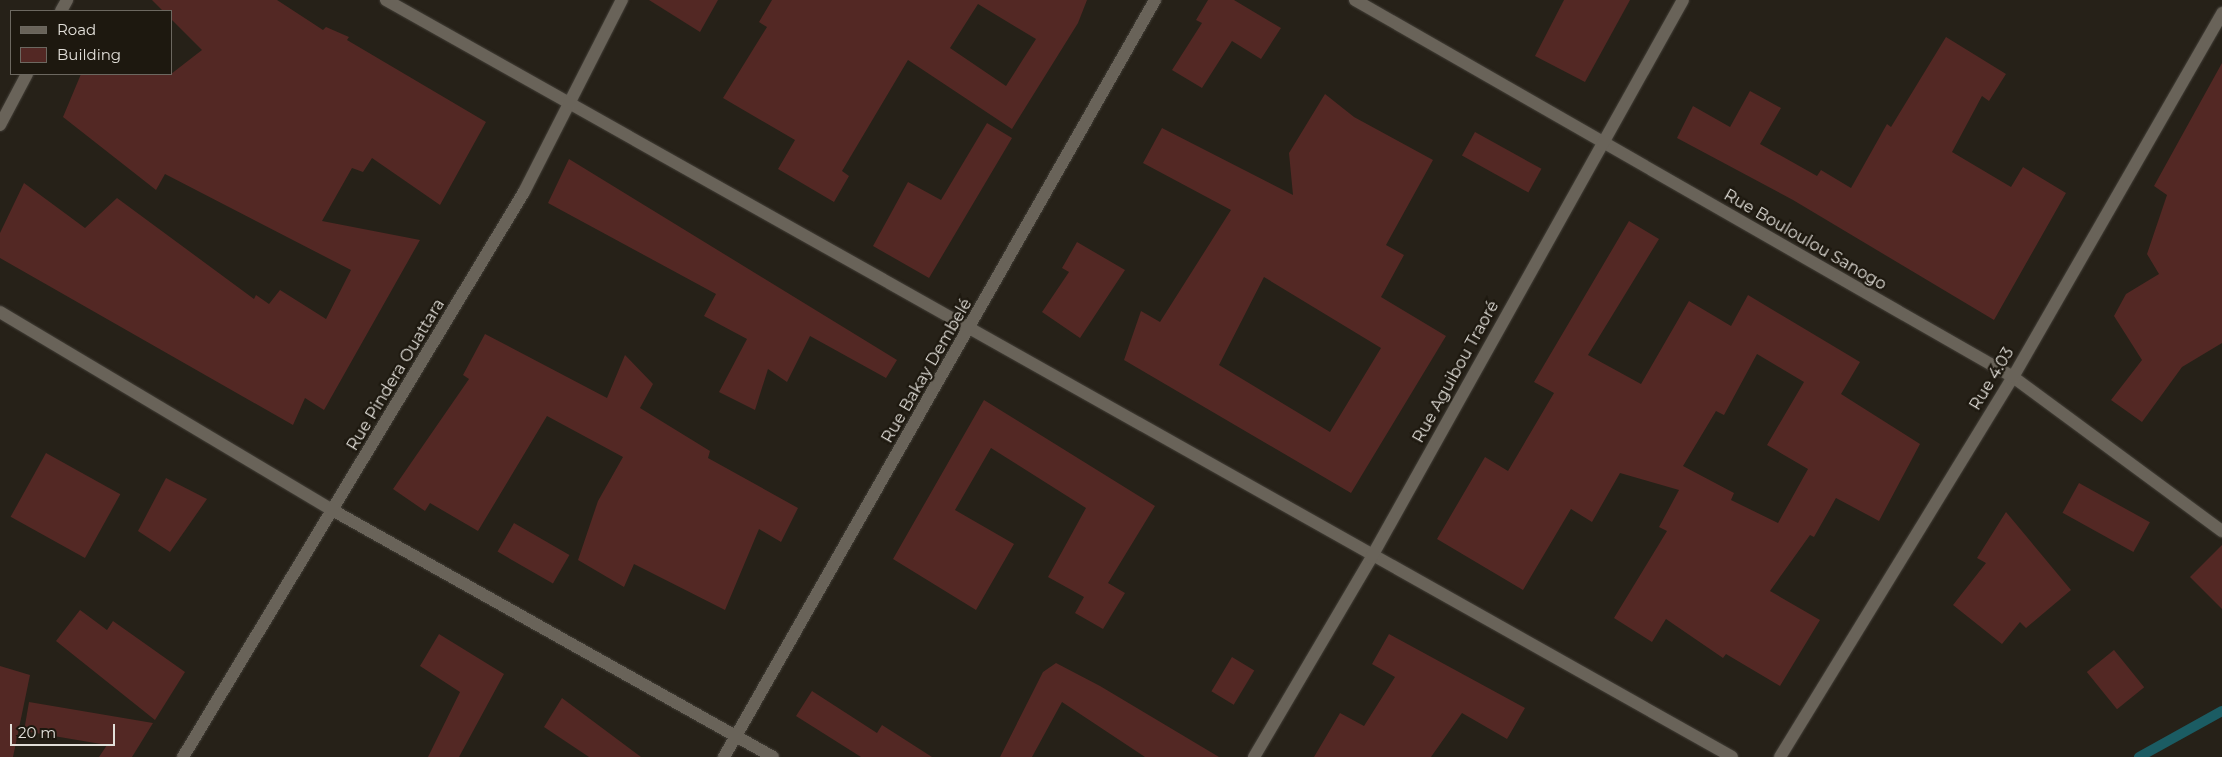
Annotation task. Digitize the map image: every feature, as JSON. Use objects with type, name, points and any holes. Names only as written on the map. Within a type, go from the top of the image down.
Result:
[{"type":"street","points":[[386,0],[1372,558],[1732,757]]},
{"type":"street","name":"Rue Pindera Ouattara","points":[[183,757],[334,511],[524,192],[622,0]]},
{"type":"street","name":"Rue Bakay Dembelé","points":[[724,757],[970,329],[1155,0]]},
{"type":"street","name":"Rue Bouloulou Sanogo","points":[[1356,0],[2013,377],[2222,531]]},
{"type":"street","name":"Rue Aguibou Traoré","points":[[1254,757],[1372,558],[1602,142],[1683,0]]},
{"type":"street","name":"Rue 4.03","points":[[1780,757],[2013,377],[2222,13]]},
{"type":"street","points":[[0,125],[27,75]]},
{"type":"street","points":[[0,312],[334,511],[773,757]]},
{"type":"building","points":[[152,0],[277,0],[323,30],[326,27],[349,37],[347,40],[486,122],[440,205],[372,158],[363,172],[352,168],[322,221],[420,240],[324,410],[305,398],[293,425],[0,258],[0,233],[24,183],[85,228],[117,198],[254,299],[256,295],[269,304],[280,290],[326,319],[351,270],[165,174],[156,190],[63,117],[81,75],[172,75],[202,50],[172,20],[172,10],[162,10]]},
{"type":"building","points":[[649,0],[718,0],[700,32]]},
{"type":"building","points":[[772,0],[1087,0],[1078,23],[1012,129],[908,60],[842,171],[849,176],[834,202],[778,169],[795,140],[723,98],[767,27],[759,22]],"holes":[[[978,4],[1036,39],[1006,86],[950,48]]]},
{"type":"building","points":[[1208,0],[1234,0],[1281,28],[1261,59],[1232,41],[1202,88],[1172,70],[1202,23],[1196,20]]},
{"type":"building","points":[[1564,0],[1630,0],[1585,82],[1535,56]]},
{"type":"building","points":[[1946,37],[2006,74],[1989,101],[1982,96],[1952,152],[2011,187],[2023,167],[2066,193],[1994,320],[1793,200],[1677,138],[1693,106],[1730,127],[1750,91],[1781,108],[1760,144],[1817,176],[1821,170],[1851,188],[1887,124],[1891,127]]},
{"type":"building","points":[[2222,63],[2222,343],[2182,367],[2142,422],[2111,400],[2142,360],[2114,316],[2126,294],[2159,274],[2147,254],[2167,195],[2154,186]]},
{"type":"building","points":[[1325,94],[1354,117],[1433,160],[1386,245],[1404,255],[1381,297],[1446,336],[1351,493],[1124,360],[1141,311],[1160,322],[1231,210],[1143,163],[1162,128],[1293,195],[1289,153]],"holes":[[[1264,277],[1381,348],[1330,432],[1219,365]]]},
{"type":"building","points":[[987,123],[1012,138],[929,278],[873,246],[908,182],[941,200]]},
{"type":"building","points":[[1475,132],[1541,169],[1528,192],[1462,156]]},
{"type":"building","points":[[569,159],[897,360],[886,378],[810,336],[787,382],[768,369],[755,410],[719,392],[747,339],[704,316],[716,294],[548,203]]},
{"type":"building","points":[[1629,221],[1659,239],[1588,355],[1641,384],[1689,301],[1731,326],[1748,295],[1860,362],[1841,394],[1920,444],[1879,521],[1836,498],[1814,537],[1810,535],[1770,591],[1820,620],[1780,686],[1726,654],[1723,658],[1666,619],[1652,642],[1614,618],[1667,531],[1659,527],[1679,490],[1620,473],[1592,522],[1571,509],[1523,590],[1437,539],[1485,457],[1508,471],[1554,393],[1534,382]],"holes":[[[1757,354],[1804,382],[1767,445],[1808,469],[1778,523],[1731,500],[1734,493],[1683,466],[1716,411],[1724,415]]]},
{"type":"building","points":[[1077,242],[1125,270],[1080,338],[1042,312],[1069,272],[1062,268]]},
{"type":"building","points":[[485,334],[607,398],[625,355],[653,384],[640,408],[710,451],[708,458],[798,508],[781,542],[759,529],[725,610],[634,564],[624,587],[578,560],[598,501],[623,457],[547,416],[478,531],[430,503],[425,511],[393,489],[469,379],[463,375]]},
{"type":"building","points":[[984,400],[1155,506],[1108,583],[1125,593],[1103,629],[1075,613],[1084,597],[1048,577],[1086,508],[991,448],[955,510],[1014,544],[976,610],[893,559]]},
{"type":"building","points":[[46,453],[120,494],[85,558],[11,517]]},
{"type":"building","points":[[166,478],[207,499],[170,552],[138,531]]},
{"type":"building","points":[[2079,483],[2150,522],[2133,552],[2063,513]]},
{"type":"building","points":[[2006,512],[2071,590],[2026,628],[2020,622],[2002,644],[1953,605],[1986,563],[1977,558]]},
{"type":"building","points":[[514,523],[569,555],[553,584],[498,552]]},
{"type":"building","points":[[2222,545],[2222,609],[2190,577]]},
{"type":"building","points":[[80,610],[107,630],[113,621],[185,672],[155,720],[56,641]]},
{"type":"building","points":[[439,634],[504,674],[459,757],[428,757],[460,692],[420,666]]},
{"type":"building","points":[[1389,634],[1525,708],[1507,739],[1462,713],[1431,757],[1314,757],[1340,713],[1364,726],[1395,677],[1372,664]]},
{"type":"building","points":[[2114,650],[2144,687],[2117,709],[2087,672]]},
{"type":"building","points":[[1232,657],[1254,670],[1234,705],[1211,691]]},
{"type":"building","points":[[1056,663],[1100,686],[1219,757],[1145,757],[1062,702],[1032,757],[1000,757],[1043,672]]},
{"type":"building","points":[[0,666],[30,675],[13,757],[0,757]]},
{"type":"building","points":[[812,691],[877,733],[882,725],[932,757],[861,757],[796,716]]},
{"type":"building","points":[[562,698],[641,757],[589,757],[544,727]]},
{"type":"building","points":[[29,702],[153,723],[132,757],[99,757],[107,745],[24,731]]},
{"type":"waterway","points":[[2139,757],[2222,711]]}]
